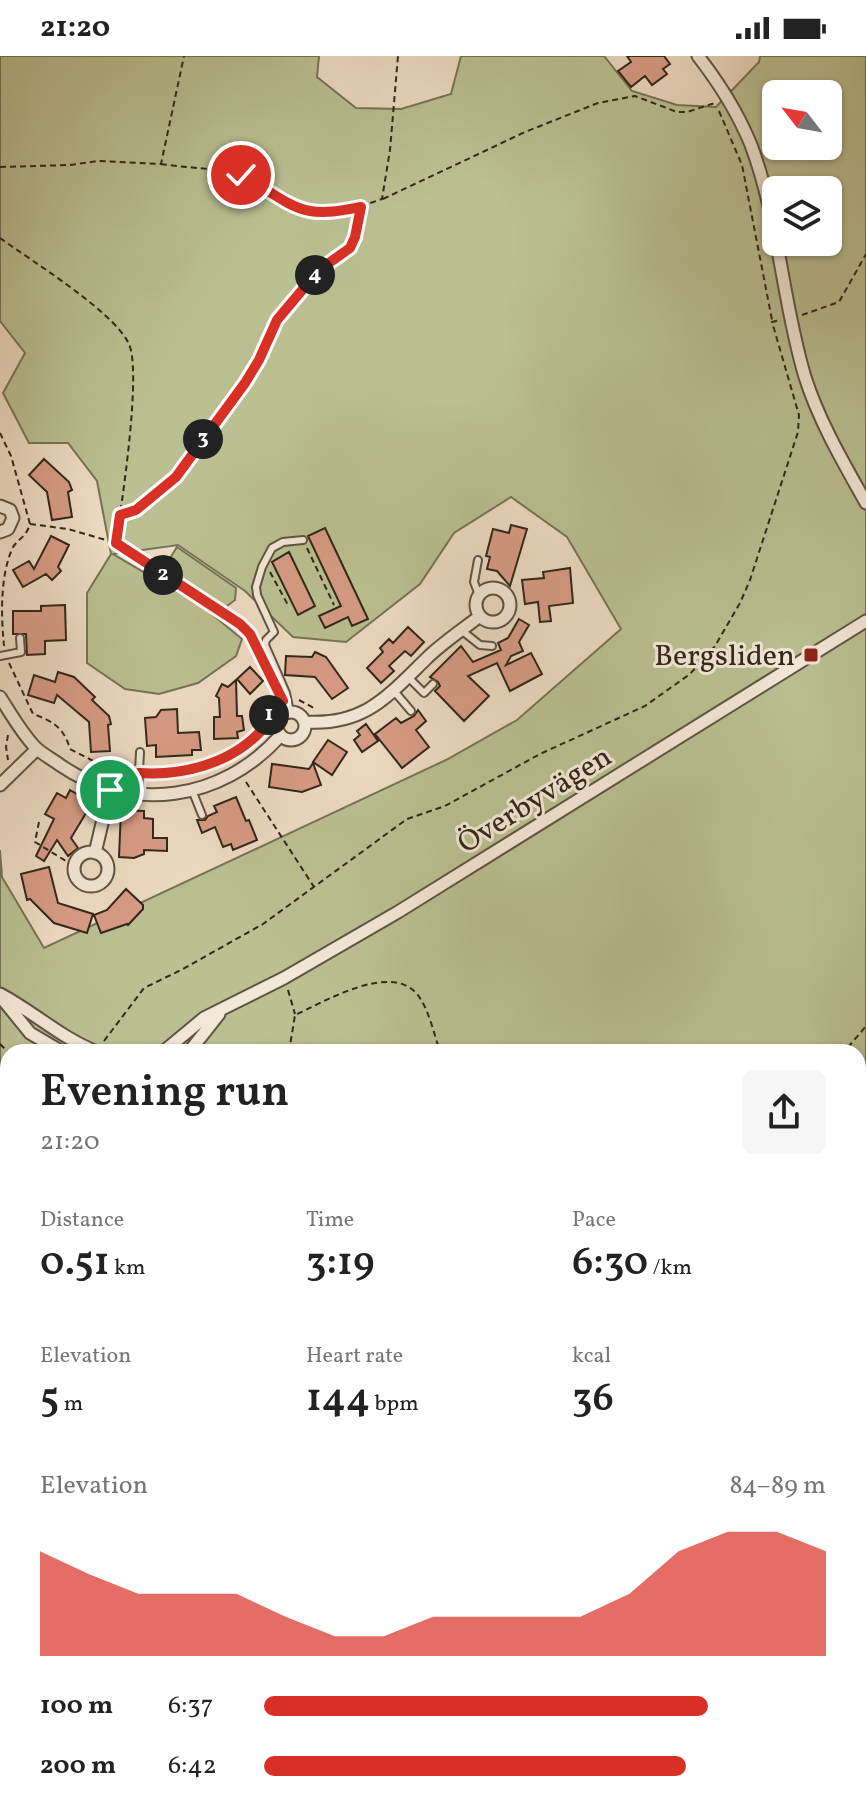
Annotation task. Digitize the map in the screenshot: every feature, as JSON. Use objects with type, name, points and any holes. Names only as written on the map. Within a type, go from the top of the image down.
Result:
[{"type":"street","points":[[698,56],[733,109],[750,143],[762,177],[790,317],[806,379],[834,445],[866,503]]},
{"type":"street","points":[[0,493],[1,506],[12,514],[13,522],[8,529],[0,532]]},
{"type":"street","points":[[494,588],[505,593],[509,602],[507,613],[500,620],[489,622],[480,616],[476,606],[479,595],[494,588]]},
{"type":"street","points":[[305,722],[304,732],[298,739],[288,741],[280,736],[277,723],[289,706],[305,722],[321,723],[355,717],[373,707],[429,656],[480,616]]},
{"type":"street","name":"Överbyvägen","points":[[173,1044],[204,1018],[284,978],[398,912],[866,621]]},
{"type":"street","points":[[0,697],[37,749],[76,775],[110,790],[156,795],[192,790],[239,771],[266,752],[280,736]]},
{"type":"street","points":[[0,785],[37,749]]},
{"type":"street","points":[[95,853],[110,790]]},
{"type":"street","points":[[95,853],[102,857],[107,866],[105,877],[98,884],[87,886],[78,880],[74,866],[80,856],[95,853]]},
{"type":"street","points":[[0,995],[26,1008],[64,1037],[79,1044]]},
{"type":"street","points":[[0,995],[30,1033],[49,1044]]},
{"type":"street","name":"Överbyvägen","points":[[195,1044],[222,1010]]},
{"type":"lane","points":[[289,706],[265,645],[274,632],[256,587],[272,548],[283,542],[303,540]]},
{"type":"lane","points":[[478,560],[474,582],[479,595]]},
{"type":"lane","points":[[461,630],[480,645],[492,646]]},
{"type":"lane","points":[[3,656],[21,652],[20,638]]},
{"type":"lane","points":[[408,677],[424,693],[433,684]]},
{"type":"lane","points":[[394,691],[411,711]]},
{"type":"lane","points":[[138,793],[140,752]]},
{"type":"lane","points":[[192,790],[202,815]]},
{"type":"path","points":[[161,164],[184,56]]},
{"type":"path","points":[[382,199],[390,150],[398,56]]},
{"type":"path","points":[[102,1044],[144,988],[263,924],[407,819],[445,806],[540,754],[645,706],[704,662],[726,628],[750,580],[799,426],[799,415],[772,322],[742,165],[710,94]]},
{"type":"path","points":[[0,167],[98,161],[161,164],[241,175],[299,208],[333,212],[382,199],[525,132],[598,103],[635,96],[677,112],[715,103]]},
{"type":"path","points":[[120,515],[136,510],[176,477],[245,383],[277,320],[319,270],[350,248],[361,207]]},
{"type":"path","points":[[0,238],[105,314],[129,343],[134,376],[116,543]]},
{"type":"path","points":[[772,322],[839,302],[866,254]]},
{"type":"path","points":[[0,433],[11,456],[30,524],[28,532],[12,549],[2,590],[3,656],[33,714],[58,725],[70,749],[99,764],[139,773],[164,774],[188,770],[229,756],[263,729],[275,707],[307,702],[314,708],[321,723]]},
{"type":"path","points":[[13,522],[68,529],[116,543],[240,624],[260,652]]},
{"type":"path","points":[[303,540],[334,605]]},
{"type":"path","points":[[262,567],[271,573],[289,607]]},
{"type":"path","points":[[229,756],[314,887]]},
{"type":"path","points":[[39,822],[35,842],[74,866]]},
{"type":"path","points":[[284,978],[295,1015],[290,1044]]},
{"type":"path","points":[[295,1015],[350,990],[379,982],[396,982],[416,992],[437,1044]]},
{"type":"path","points":[[851,1044],[866,1026]]},
{"type":"green space","points":[[0,56],[319,56],[317,77],[356,108],[401,109],[451,94],[461,56],[604,56],[632,91],[677,105],[716,107],[759,62],[760,56],[866,56],[866,1044],[0,1044],[0,850],[2,877],[44,948],[446,760],[517,720],[621,629],[567,537],[511,497],[454,533],[420,584],[346,642],[293,637],[245,591],[178,545],[113,554],[203,607],[242,639],[236,656],[198,683],[159,694],[125,689],[87,663],[87,593],[111,554],[97,481],[68,443],[29,443],[3,393],[25,353],[0,321]]},
{"type":"green space","points":[[177,547],[236,588],[235,600],[223,609],[164,568]]},
{"type":"building","points":[[627,56],[664,56],[670,64],[663,69],[667,74],[652,85],[645,76],[631,87],[618,71],[631,62]]},
{"type":"building","points":[[44,459],[69,482],[72,517],[52,520],[47,492],[29,475]]},
{"type":"building","points":[[511,525],[527,529],[510,586],[497,571],[487,569],[490,557],[486,556],[493,529],[509,533]]},
{"type":"building","points":[[325,528],[368,619],[352,626],[348,617],[325,628],[319,616],[341,606],[308,536]]},
{"type":"building","points":[[51,536],[69,545],[58,567],[61,571],[52,580],[46,574],[23,587],[13,570],[29,561],[34,569]]},
{"type":"building","points":[[289,552],[315,606],[298,615],[272,562]]},
{"type":"building","points":[[570,568],[573,603],[549,606],[551,621],[540,622],[538,602],[525,604],[522,580],[544,578],[543,572]]},
{"type":"building","points":[[65,605],[66,640],[45,641],[45,654],[27,655],[26,634],[13,634],[13,611],[41,611],[41,606]]},
{"type":"building","points":[[519,619],[529,625],[519,642],[523,651],[511,656],[506,665],[531,653],[542,674],[510,691],[497,663],[468,676],[489,696],[464,721],[435,691],[440,686],[430,677],[461,646],[473,662],[501,650],[498,643],[508,638]]},
{"type":"building","points":[[408,627],[424,642],[411,656],[405,651],[389,666],[394,671],[381,683],[367,668],[383,652],[380,648],[389,639],[393,643]]},
{"type":"building","points":[[315,652],[326,657],[348,688],[332,699],[315,677],[285,675],[286,656],[312,657]]},
{"type":"building","points":[[250,667],[263,681],[250,694],[237,679]]},
{"type":"building","points":[[58,672],[74,677],[109,716],[110,751],[91,752],[89,722],[57,695],[54,703],[28,695],[34,675],[55,682]]},
{"type":"building","points":[[236,680],[237,716],[242,716],[244,730],[237,732],[238,738],[214,739],[214,717],[220,717],[219,698],[216,696],[222,684],[228,687]]},
{"type":"building","points":[[177,709],[178,733],[199,732],[201,750],[192,750],[192,755],[156,757],[156,745],[147,746],[145,718],[156,717],[161,710]]},
{"type":"building","points":[[418,710],[426,721],[416,730],[429,747],[402,768],[375,734],[396,718],[401,723]]},
{"type":"building","points":[[366,724],[378,741],[362,752],[354,740],[360,735],[357,731]]},
{"type":"building","points":[[328,740],[347,752],[332,775],[313,762]]},
{"type":"building","points":[[313,763],[321,785],[302,792],[269,787],[272,764],[309,769]]},
{"type":"building","points":[[70,790],[92,803],[71,838],[78,848],[68,856],[57,840],[44,861],[36,856],[54,819],[45,814],[57,793],[66,798]]},
{"type":"building","points":[[236,797],[257,840],[233,850],[231,844],[223,847],[215,827],[202,833],[197,820],[205,820],[217,812],[214,806]]},
{"type":"building","points":[[121,810],[144,811],[144,818],[153,819],[153,838],[167,838],[167,851],[144,850],[144,854],[134,858],[119,857]]},
{"type":"building","points":[[49,867],[58,903],[93,914],[87,933],[54,923],[30,899],[27,900],[21,874]]},
{"type":"building","points":[[126,889],[143,905],[143,909],[128,925],[101,933],[94,915],[107,910]]},
{"type":"place","name":"Bergsliden","points":[[811,655]]},
{"type":"route","points":[[110,790],[138,793],[139,773],[164,774],[188,770],[229,756],[263,729],[270,714],[283,701],[250,634],[240,624],[116,543],[120,515],[136,510],[176,477],[245,383],[277,320],[326,263],[350,248],[355,237],[361,207],[333,212],[299,208],[241,175]]}]
